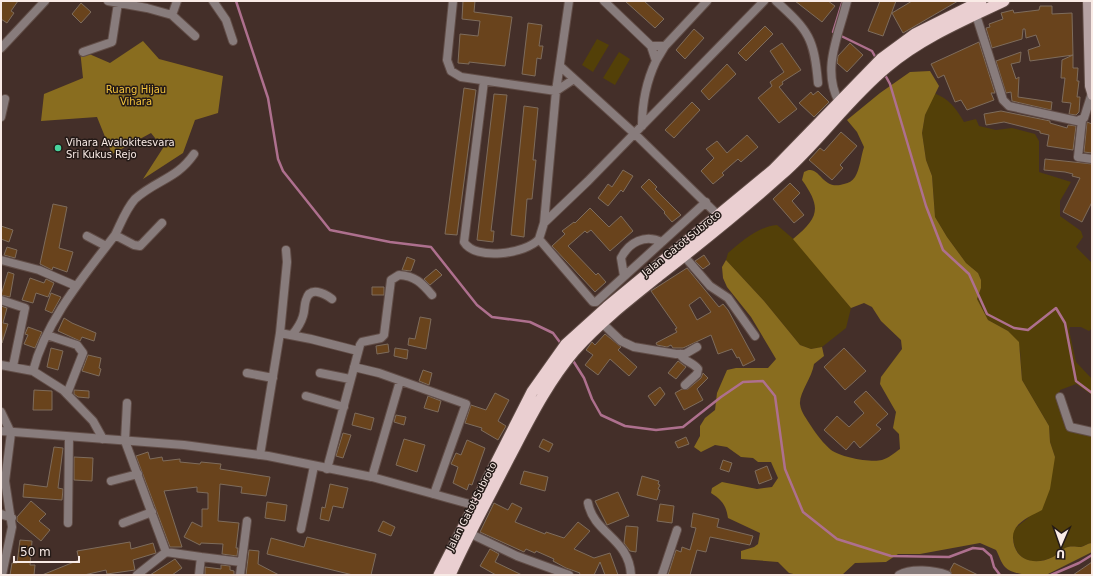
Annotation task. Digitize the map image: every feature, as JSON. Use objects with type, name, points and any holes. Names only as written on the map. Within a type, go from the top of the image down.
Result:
[{"type":"highway","name":"Jalan Gatot Subroto","points":[[570,348],[684,256],[790,154],[839,102],[915,34],[980,1]]},
{"type":"highway","name":"Jalan Gatot Subroto","points":[[884,63],[976,14],[1004,1]]},
{"type":"highway","name":"Jalan Gatot Subroto","points":[[438,575],[477,507],[537,392],[570,348],[618,297],[783,174],[816,143],[873,73]]},
{"type":"highway","name":"Jalan Gatot Subroto","points":[[450,575],[469,533],[477,507]]},
{"type":"main road","points":[[1087,1],[1089,86],[1092,96]]},
{"type":"street","points":[[1,48],[45,1]]},
{"type":"street","points":[[108,1],[147,8],[172,15],[195,36]]},
{"type":"street","points":[[172,15],[177,1]]},
{"type":"street","points":[[213,1],[226,20],[233,40]]},
{"type":"street","points":[[453,1],[447,60],[451,71],[460,77],[556,91],[574,79]]},
{"type":"street","points":[[484,81],[464,242],[467,246],[477,251],[502,253],[530,246],[539,239],[544,223],[556,91],[561,67],[569,1]]},
{"type":"street","points":[[604,1],[651,46],[656,61]]},
{"type":"street","points":[[642,126],[644,94],[650,72],[665,46],[707,1]]},
{"type":"street","points":[[544,223],[635,134],[764,1]]},
{"type":"street","points":[[776,1],[808,33],[815,52],[818,83]]},
{"type":"street","points":[[839,102],[830,78],[832,57],[847,1]]},
{"type":"street","points":[[84,52],[112,42],[118,3]]},
{"type":"street","points":[[976,14],[983,42],[1006,104],[1048,116],[1077,121],[1082,120]]},
{"type":"street","points":[[651,46],[665,46]]},
{"type":"street","points":[[561,67],[635,134],[706,202],[722,220]]},
{"type":"street","points":[[1092,96],[1082,120],[1078,157],[1092,158]]},
{"type":"street","points":[[1,116],[5,99]]},
{"type":"street","points":[[33,370],[47,334],[67,299],[115,235],[134,200],[147,190],[179,172],[194,154]]},
{"type":"street","points":[[539,239],[594,302],[598,302],[624,276],[706,202]]},
{"type":"street","points":[[115,235],[134,245],[140,246],[162,224]]},
{"type":"street","points":[[87,236],[106,246]]},
{"type":"street","points":[[624,276],[621,258],[638,241],[650,238],[662,242]]},
{"type":"street","points":[[260,455],[274,378],[280,333],[287,262],[286,250]]},
{"type":"street","points":[[684,256],[710,286],[728,298],[755,336]]},
{"type":"street","points":[[1,260],[39,270],[76,286]]},
{"type":"street","points":[[327,469],[358,351],[362,342],[381,338],[384,335],[390,283],[394,277],[399,275],[413,277],[422,283],[432,295]]},
{"type":"street","points":[[292,335],[304,315],[306,298],[309,294],[316,292],[324,293],[332,299]]},
{"type":"street","points":[[1,300],[25,308],[13,366]]},
{"type":"street","points":[[602,323],[627,344],[665,354],[691,352],[697,348]]},
{"type":"street","points":[[280,333],[358,351]]},
{"type":"street","points":[[47,334],[77,345],[83,353],[67,394]]},
{"type":"street","points":[[680,354],[698,368],[697,374],[686,385]]},
{"type":"street","points":[[1,365],[33,370],[67,394],[93,421],[103,439]]},
{"type":"street","points":[[354,367],[375,372],[466,404],[434,494]]},
{"type":"street","points":[[320,372],[350,379]]},
{"type":"street","points":[[247,373],[274,378]]},
{"type":"street","points":[[372,476],[400,381]]},
{"type":"street","points":[[306,396],[344,407]]},
{"type":"street","points":[[1060,397],[1070,427],[1092,432]]},
{"type":"street","points":[[127,403],[126,441],[166,552]]},
{"type":"street","points":[[1,412],[11,433],[6,481],[12,518],[12,538],[2,575]]},
{"type":"street","points":[[1,431],[11,433],[184,445],[260,455],[327,469],[372,476],[477,507]]},
{"type":"street","points":[[68,523],[69,437]]},
{"type":"street","points":[[301,529],[314,466]]},
{"type":"street","points":[[111,481],[138,474]]},
{"type":"street","points":[[588,503],[593,519],[623,550],[630,566],[631,575]]},
{"type":"street","points":[[123,523],[152,512]]},
{"type":"street","points":[[1,514],[12,518]]},
{"type":"street","points":[[240,575],[247,521]]},
{"type":"street","points":[[662,575],[676,530]]},
{"type":"street","points":[[469,533],[517,556],[568,575]]},
{"type":"street","points":[[137,575],[166,552],[241,562]]},
{"type":"street","points":[[199,575],[201,557]]},
{"type":"street","points":[[899,575],[910,571],[947,575]]},
{"type":"shaded area","points":[[597,39],[609,45],[593,72],[582,65]]},
{"type":"shaded area","points":[[619,52],[630,59],[615,85],[603,78]]},
{"type":"shaded area","points":[[934,93],[952,104],[964,122],[976,119],[979,126],[996,130],[1012,128],[1035,134],[1039,141],[1039,172],[1071,182],[1060,201],[1060,216],[1081,231],[1083,237],[1076,247],[1092,263],[1092,328],[1089,331],[1081,327],[1070,327],[1069,330],[1076,362],[1092,379],[1092,395],[1076,384],[1060,390],[1058,397],[1069,430],[1092,435],[1092,543],[1080,547],[1066,548],[1055,556],[1044,560],[1036,561],[1023,558],[1015,547],[1013,530],[1028,518],[1055,457],[1050,442],[1049,426],[1022,380],[1020,350],[1008,331],[988,320],[977,299],[981,288],[981,280],[978,273],[966,263],[947,237],[935,217],[932,176],[926,160],[922,133],[925,115]]},
{"type":"shaded area","points":[[777,225],[797,242],[851,308],[846,328],[822,347],[811,349],[800,345],[764,301],[726,260],[728,253],[751,235],[764,228]]},
{"type":"green space","name":"Ruang Hijau Vihara","points":[[143,41],[159,59],[223,76],[218,113],[195,120],[183,153],[143,179],[163,148],[151,133],[112,154],[97,117],[41,121],[44,94],[83,78],[80,50],[110,63]]},
{"type":"green space","points":[[930,71],[939,86],[925,115],[922,133],[926,160],[932,176],[935,217],[947,237],[966,263],[978,273],[981,280],[981,288],[977,299],[988,320],[1008,331],[1019,342],[1022,380],[1049,426],[1050,442],[1055,457],[1050,489],[1042,510],[1019,524],[1014,533],[1014,546],[1021,556],[1027,560],[1033,561],[1046,560],[1068,547],[1081,547],[1089,543],[1092,543],[1092,552],[1048,574],[1037,575],[1019,574],[1009,570],[1001,561],[996,550],[980,543],[920,554],[898,554],[886,562],[855,563],[842,575],[798,575],[789,573],[778,562],[741,559],[741,551],[754,547],[758,544],[760,533],[728,518],[723,503],[711,493],[712,488],[722,482],[757,489],[772,487],[778,478],[771,462],[758,462],[753,458],[741,457],[727,447],[715,445],[701,452],[694,447],[700,436],[700,426],[705,418],[715,410],[717,393],[727,370],[736,368],[768,368],[776,359],[751,317],[727,287],[723,278],[722,267],[726,260],[764,301],[800,345],[811,349],[822,347],[824,356],[814,364],[811,375],[801,395],[800,404],[804,416],[826,445],[835,453],[856,459],[871,461],[885,459],[900,449],[899,434],[893,428],[896,412],[880,384],[881,377],[902,349],[901,340],[881,321],[872,307],[864,303],[851,308],[793,239],[813,218],[815,211],[815,205],[802,180],[804,172],[809,170],[814,171],[830,184],[846,184],[852,181],[858,170],[864,147],[857,132],[847,120],[880,93],[910,72]]},
{"type":"building","points":[[1,1],[18,1],[11,11],[14,13],[7,23],[1,19]]},
{"type":"building","points":[[463,1],[475,1],[474,12],[512,17],[505,66],[469,62],[469,64],[458,63],[460,34],[478,36],[480,21],[462,19]]},
{"type":"building","points":[[625,1],[644,1],[664,19],[655,28]]},
{"type":"building","points":[[795,1],[828,1],[835,6],[822,22]]},
{"type":"building","points":[[880,1],[896,1],[883,36],[868,31]]},
{"type":"building","points":[[912,1],[958,1],[903,33],[892,13]]},
{"type":"building","points":[[81,3],[91,12],[81,23],[72,14]]},
{"type":"building","points":[[1040,6],[1052,6],[1052,14],[1072,13],[1073,55],[1030,61],[1028,50],[1040,46],[1036,35],[1026,38],[1025,29],[1023,29],[1022,39],[992,48],[986,28],[990,27],[989,24],[1003,19],[1001,13],[1013,10],[1014,13],[1039,10]]},
{"type":"building","points":[[528,23],[542,25],[539,46],[543,46],[541,59],[537,58],[535,76],[522,74]]},
{"type":"building","points":[[765,26],[773,34],[746,61],[738,53]]},
{"type":"building","points":[[694,29],[704,38],[685,59],[676,50]]},
{"type":"building","points":[[979,42],[995,93],[991,93],[994,100],[967,110],[961,100],[955,102],[944,75],[938,78],[931,64]]},
{"type":"building","points":[[782,43],[801,70],[782,82],[783,84],[779,87],[797,109],[779,123],[758,98],[772,86],[770,82],[784,72],[770,51]]},
{"type":"building","points":[[850,43],[863,55],[847,72],[837,63],[838,56]]},
{"type":"building","points":[[1021,52],[1020,62],[1011,64],[1016,79],[1019,77],[1018,97],[1052,102],[1051,110],[1012,101],[1011,92],[1006,93],[996,61]]},
{"type":"building","points":[[1073,55],[1073,68],[1078,68],[1077,81],[1079,81],[1077,97],[1080,97],[1079,112],[1076,115],[1069,114],[1071,103],[1062,102],[1065,78],[1061,78],[1062,60]]},
{"type":"building","points":[[727,64],[736,74],[709,100],[701,91]]},
{"type":"building","points":[[464,88],[476,90],[457,235],[445,234]]},
{"type":"building","points":[[818,91],[829,102],[814,117],[799,103],[811,92],[813,95]]},
{"type":"building","points":[[494,94],[507,95],[491,231],[494,231],[493,242],[477,240]]},
{"type":"building","points":[[692,102],[700,110],[674,138],[665,130]]},
{"type":"building","points":[[524,106],[538,108],[533,160],[536,160],[532,199],[527,199],[524,237],[511,235]]},
{"type":"building","points":[[1001,111],[1050,121],[1050,123],[1067,128],[1068,125],[1076,126],[1073,150],[1047,146],[1049,135],[1040,133],[1040,131],[1004,122],[986,125],[984,114]]},
{"type":"building","points":[[1087,122],[1092,124],[1092,153],[1084,152]]},
{"type":"building","points":[[841,132],[857,146],[840,165],[843,168],[832,180],[809,160],[820,148],[824,151]]},
{"type":"building","points":[[747,135],[758,147],[741,162],[738,159],[722,173],[724,175],[713,184],[701,171],[714,158],[706,149],[717,141],[727,153]]},
{"type":"building","points":[[1045,159],[1092,164],[1092,202],[1082,222],[1063,212],[1080,178],[1065,172],[1044,170]]},
{"type":"building","points":[[623,170],[633,176],[623,192],[621,190],[608,206],[598,198],[608,184],[612,187]]},
{"type":"building","points":[[649,179],[657,187],[655,189],[681,215],[672,222],[664,213],[665,212],[641,187]]},
{"type":"building","points":[[790,183],[800,193],[792,201],[804,215],[794,223],[773,199]]},
{"type":"building","points":[[53,204],[67,207],[59,248],[73,252],[67,272],[53,267],[52,270],[40,264]]},
{"type":"building","points":[[590,208],[609,227],[621,216],[633,231],[610,251],[591,230],[587,233],[585,231],[568,246],[596,275],[598,273],[606,282],[595,292],[552,246],[565,234],[562,231],[574,222],[575,223]]},
{"type":"building","points":[[1,226],[13,230],[9,242],[1,239]]},
{"type":"building","points":[[7,247],[17,250],[15,258],[4,255]]},
{"type":"building","points":[[704,255],[710,264],[703,269],[695,261]]},
{"type":"building","points":[[407,257],[415,260],[411,271],[402,270]]},
{"type":"building","points":[[687,268],[719,307],[723,304],[728,310],[755,360],[743,366],[739,357],[737,358],[732,349],[718,354],[711,335],[683,348],[673,348],[671,345],[667,347],[657,345],[656,343],[677,332],[675,329],[677,328],[651,291]],"holes":[[[700,297],[711,312],[697,320],[689,305]]]},
{"type":"building","points":[[436,269],[442,275],[430,285],[424,279]]},
{"type":"building","points":[[8,272],[14,274],[10,297],[1,295]]},
{"type":"building","points":[[30,278],[44,283],[46,279],[54,283],[48,297],[36,293],[33,303],[22,300]]},
{"type":"building","points":[[372,287],[384,287],[384,295],[372,295]]},
{"type":"building","points":[[51,293],[61,297],[52,313],[45,310]]},
{"type":"building","points":[[1,306],[7,308],[3,323],[8,324],[2,343]]},
{"type":"building","points":[[420,317],[431,319],[426,349],[408,345],[409,338],[415,339]]},
{"type":"building","points":[[64,318],[96,333],[94,341],[82,337],[80,341],[58,331]]},
{"type":"building","points":[[28,327],[42,332],[35,348],[24,344],[28,335],[25,334]]},
{"type":"building","points":[[605,334],[621,347],[618,350],[637,367],[629,376],[610,359],[598,375],[585,365],[593,355],[586,350],[592,342],[595,345]]},
{"type":"building","points":[[388,344],[389,352],[377,354],[376,346]]},
{"type":"building","points":[[51,348],[63,351],[58,370],[47,367]]},
{"type":"building","points":[[395,348],[408,350],[407,359],[394,356]]},
{"type":"building","points":[[844,348],[866,371],[845,390],[824,367]]},
{"type":"building","points":[[88,355],[101,358],[99,368],[101,369],[99,376],[82,371]]},
{"type":"building","points":[[678,361],[686,367],[676,379],[668,373]]},
{"type":"building","points":[[423,370],[432,373],[429,385],[419,381]]},
{"type":"building","points":[[703,373],[708,378],[697,389],[703,400],[684,410],[675,393],[682,389],[688,389],[701,378]]},
{"type":"building","points":[[660,387],[665,394],[655,406],[648,396]]},
{"type":"building","points":[[34,390],[52,391],[52,410],[33,410]]},
{"type":"building","points":[[74,390],[89,391],[89,398],[78,397],[74,394]]},
{"type":"building","points":[[866,391],[888,414],[876,425],[881,429],[860,448],[854,441],[846,450],[824,430],[837,416],[849,427],[864,413],[854,402]]},
{"type":"building","points":[[495,393],[509,400],[498,421],[506,426],[498,440],[481,430],[482,428],[465,423],[471,405],[486,410]]},
{"type":"building","points":[[428,396],[441,401],[438,412],[424,408]]},
{"type":"building","points":[[355,413],[374,418],[371,430],[352,425]]},
{"type":"building","points":[[396,415],[406,417],[404,425],[394,422]]},
{"type":"building","points":[[343,433],[351,435],[343,458],[336,456]]},
{"type":"building","points":[[686,437],[689,444],[678,448],[675,442]]},
{"type":"building","points":[[404,439],[425,445],[417,472],[396,465]]},
{"type":"building","points":[[543,439],[553,444],[549,452],[539,447]]},
{"type":"building","points":[[467,440],[485,448],[472,485],[469,484],[467,490],[453,483],[458,467],[451,464],[456,453],[461,455]]},
{"type":"building","points":[[54,447],[63,448],[58,488],[63,489],[62,500],[23,497],[24,484],[47,487]]},
{"type":"building","points":[[148,452],[150,459],[162,457],[163,461],[180,459],[180,462],[221,464],[220,469],[270,477],[266,496],[241,493],[242,487],[220,484],[218,521],[239,523],[236,548],[238,548],[237,556],[222,554],[223,544],[201,543],[200,545],[184,537],[192,522],[202,527],[202,509],[208,509],[208,493],[197,492],[197,487],[164,491],[182,547],[170,547],[136,456]]},
{"type":"building","points":[[74,457],[93,458],[92,481],[74,480]]},
{"type":"building","points":[[723,460],[732,463],[729,472],[720,469]]},
{"type":"building","points":[[767,466],[772,479],[759,484],[755,471]]},
{"type":"building","points":[[524,471],[548,477],[545,491],[520,484]]},
{"type":"building","points":[[642,476],[659,481],[658,484],[660,485],[658,489],[660,490],[657,500],[637,495]]},
{"type":"building","points":[[330,484],[348,488],[343,508],[333,506],[329,521],[320,519],[322,507],[325,508]]},
{"type":"building","points":[[618,492],[629,516],[607,525],[595,501]]},
{"type":"building","points":[[31,501],[46,514],[39,521],[50,530],[41,541],[17,521],[17,517]]},
{"type":"building","points":[[267,502],[287,505],[285,521],[265,518]]},
{"type":"building","points":[[494,503],[508,510],[512,503],[522,508],[515,522],[545,534],[546,532],[564,538],[578,522],[590,531],[574,549],[594,558],[610,553],[618,575],[605,575],[600,562],[594,575],[579,575],[580,573],[566,568],[553,561],[554,559],[536,551],[535,553],[526,549],[524,552],[480,532]]},
{"type":"building","points":[[660,504],[674,506],[672,523],[657,521]]},
{"type":"building","points":[[693,513],[719,519],[717,527],[753,536],[750,545],[710,537],[706,552],[697,550],[690,575],[668,575],[676,550],[681,552],[682,547],[690,550],[696,528],[691,527]]},
{"type":"building","points":[[383,521],[395,527],[391,536],[378,531]]},
{"type":"building","points":[[626,526],[638,527],[636,552],[630,551],[624,543]]},
{"type":"building","points":[[307,537],[376,554],[371,575],[353,575],[267,554],[271,538],[304,547]]},
{"type":"building","points":[[20,540],[32,541],[30,565],[35,565],[34,575],[10,575],[12,563],[17,563]]},
{"type":"building","points":[[130,542],[131,549],[153,543],[156,553],[133,560],[135,570],[107,574],[106,570],[84,575],[42,575],[79,560],[77,551]]},
{"type":"building","points":[[490,549],[499,554],[495,562],[522,575],[496,575],[480,566]]},
{"type":"building","points":[[249,550],[259,551],[258,564],[279,575],[246,575]]},
{"type":"building","points":[[175,559],[182,568],[172,575],[150,575]]},
{"type":"building","points":[[1092,562],[1092,575],[1073,575]]},
{"type":"building","points":[[954,563],[978,575],[952,575],[950,570]]},
{"type":"building","points":[[221,565],[230,566],[230,570],[234,571],[234,575],[205,575],[205,567],[221,569]]},
{"type":"waterway","points":[[236,1],[268,98],[278,159],[283,171],[330,230],[390,242],[431,247],[477,305],[492,317],[530,322],[553,333],[562,345]]},
{"type":"waterway","points":[[842,3],[833,32],[872,51],[877,60]]},
{"type":"waterway","points":[[884,73],[890,84],[926,206],[943,250],[969,274],[987,314],[1014,328],[1028,330],[1056,308],[1065,323],[1076,381],[1092,393]]},
{"type":"waterway","points":[[572,359],[584,378],[592,399],[601,415],[625,426],[656,430],[683,427],[743,382],[763,381],[775,396],[785,469],[803,512],[837,539],[891,556],[949,557],[973,548],[983,549],[991,556],[994,567],[1000,575]]},
{"type":"waterway","points":[[1051,575],[1079,563],[1092,555]]},
{"type":"place","name":"Vihara Avalokitesvara Sri Kukus Rejo","points":[[58,148]]}]
